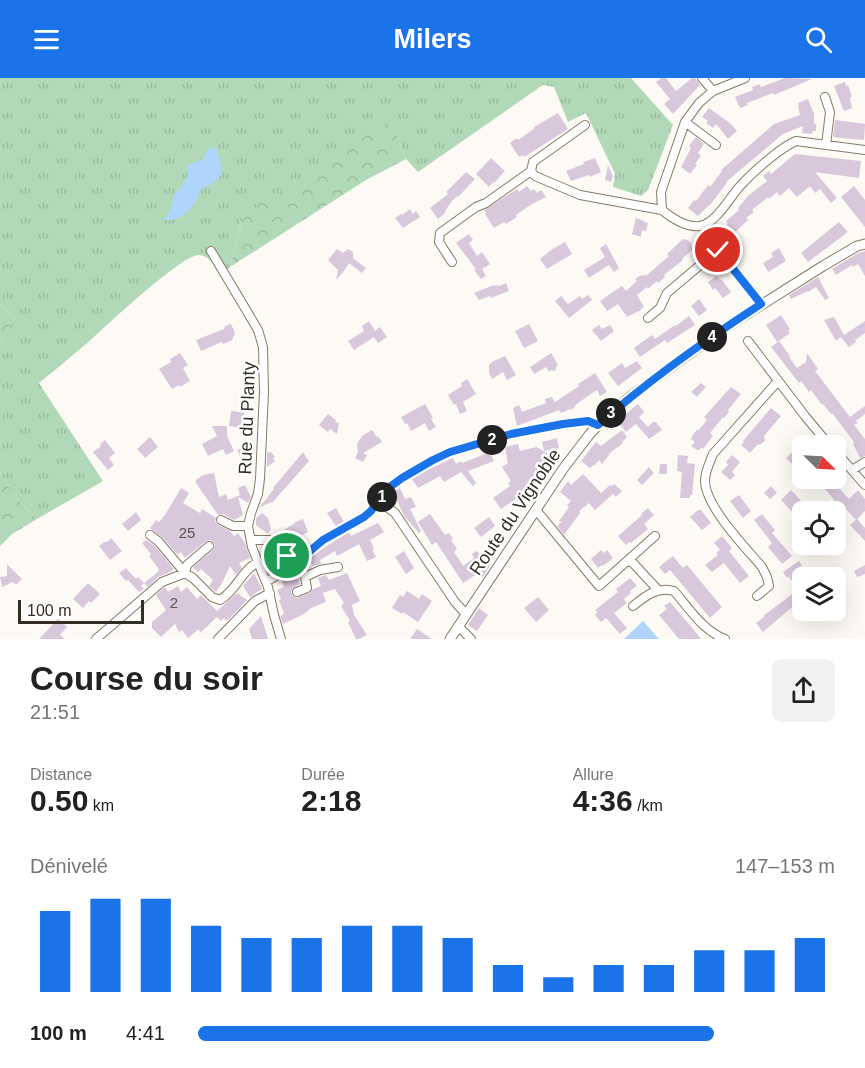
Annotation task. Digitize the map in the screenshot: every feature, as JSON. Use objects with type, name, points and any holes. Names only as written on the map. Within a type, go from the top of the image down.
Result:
[{"type":"street","points":[[702,78],[712,91]]},
{"type":"street","points":[[662,210],[661,192],[685,122],[699,103],[712,91],[745,78]]},
{"type":"street","points":[[825,97],[830,112],[826,145]]},
{"type":"street","points":[[685,122],[716,145]]},
{"type":"street","points":[[452,262],[439,242],[440,233],[531,171],[533,162],[585,125]]},
{"type":"street","points":[[531,171],[535,176],[580,195],[662,210],[670,217],[693,226],[702,226],[714,218],[742,183],[786,145],[796,141],[865,150]]},
{"type":"street","name":"Route du Vignoble","points":[[450,639],[578,449],[598,425],[639,389],[725,328],[831,261],[865,244]]},
{"type":"street","points":[[648,318],[660,308],[667,293],[718,250],[761,304]]},
{"type":"street","name":"Rue du Planty","points":[[211,251],[254,322],[263,347],[264,392],[260,479],[248,526],[250,540],[267,581],[281,639]]},
{"type":"street","points":[[748,341],[821,435]]},
{"type":"street","points":[[757,596],[769,586],[767,577],[762,567],[715,510],[707,494],[705,481],[713,454],[778,381]]},
{"type":"street","points":[[267,581],[294,564],[323,540],[364,517],[387,489],[433,460],[450,452],[511,434],[588,421],[598,425]]},
{"type":"street","points":[[852,470],[865,462]]},
{"type":"street","points":[[846,463],[865,485]]},
{"type":"street","points":[[379,501],[395,513],[455,602],[466,614]]},
{"type":"street","points":[[536,510],[598,586],[655,536]]},
{"type":"street","points":[[221,520],[233,526],[248,526]]},
{"type":"street","points":[[150,535],[159,542],[184,573],[193,578],[212,597],[219,600],[227,596],[243,574],[258,562]]},
{"type":"street","points":[[250,540],[270,540],[287,556],[305,577],[307,588],[297,592]]},
{"type":"street","points":[[96,639],[162,582],[184,573],[187,565],[209,546]]},
{"type":"street","points":[[627,561],[633,563],[658,590]]},
{"type":"street","points":[[305,577],[320,570],[338,567]]},
{"type":"street","points":[[633,606],[647,594],[669,589],[674,591],[698,619],[719,637],[725,639]]},
{"type":"street","points":[[218,639],[255,601],[270,593]]},
{"type":"street","points":[[458,626],[471,639]]},
{"type":"green space","points":[[0,78],[631,78],[673,125],[648,190],[641,196],[613,187],[615,174],[586,113],[568,122],[554,87],[543,85],[418,172],[406,159],[391,121],[243,216],[230,267],[220,276],[212,262],[206,257],[198,255],[189,258],[145,291],[39,383],[103,481],[37,519],[18,500],[0,473],[0,343],[14,319],[0,304]]},
{"type":"green space","points":[[391,120],[406,159],[366,180],[230,267],[243,216]]},
{"type":"green space","points":[[0,304],[14,319],[0,343]]},
{"type":"green space","points":[[0,473],[18,500],[37,519],[12,534],[0,546]]},
{"type":"water","points":[[216,148],[221,169],[220,176],[201,190],[195,203],[186,213],[173,220],[164,220],[171,209],[174,195],[188,176],[187,166],[203,159],[208,149]]},
{"type":"water","points":[[643,621],[659,639],[624,639]]},
{"type":"building","points":[[661,78],[666,78],[676,91],[692,78],[695,78],[700,85],[673,114],[664,104],[670,99],[656,82]]},
{"type":"building","points":[[785,78],[812,79],[774,95],[773,93],[747,103],[748,105],[740,108],[735,97],[753,90],[752,87],[759,84],[761,87]]},
{"type":"building","points":[[845,82],[852,97],[850,97],[852,108],[844,111],[834,86]]},
{"type":"building","points":[[808,99],[814,114],[816,131],[812,134],[802,133],[803,126],[783,134],[726,182],[709,206],[698,216],[688,208],[708,185],[710,187],[721,170],[774,124],[800,115],[798,103]]},
{"type":"building","points":[[709,108],[737,131],[728,139],[716,124],[713,128],[702,117]]},
{"type":"building","points":[[558,113],[568,129],[524,157],[523,155],[519,157],[510,143]]},
{"type":"building","points":[[835,120],[865,124],[864,140],[833,137]]},
{"type":"building","points":[[696,137],[704,144],[698,153],[701,156],[695,164],[697,165],[690,174],[681,167],[691,148],[689,146]]},
{"type":"building","points":[[795,154],[861,161],[859,178],[815,172],[837,198],[831,203],[820,189],[815,193],[810,186],[797,197],[789,188],[780,196],[777,192],[752,210],[754,212],[746,218],[748,220],[725,243],[718,234],[728,224],[726,221],[739,210],[738,208],[748,196],[767,181],[763,176],[769,171],[771,174]]},
{"type":"building","points":[[491,158],[505,171],[489,187],[476,174]]},
{"type":"building","points":[[595,158],[601,172],[571,181],[566,171]]},
{"type":"building","points":[[608,165],[613,176],[611,182],[605,180]]},
{"type":"building","points":[[466,172],[475,179],[452,201],[446,212],[438,219],[430,208],[448,194],[446,192]]},
{"type":"building","points":[[527,186],[531,191],[534,189],[537,193],[541,190],[546,197],[532,204],[506,224],[504,222],[494,228],[484,210],[517,189],[519,192]]},
{"type":"building","points":[[854,186],[865,200],[865,227],[841,197]]},
{"type":"building","points":[[410,209],[413,214],[416,211],[420,217],[403,228],[395,218]]},
{"type":"building","points":[[636,218],[648,223],[646,231],[642,230],[641,237],[632,234]]},
{"type":"building","points":[[839,222],[848,232],[808,262],[801,253]]},
{"type":"building","points":[[469,234],[473,240],[469,243],[477,256],[482,252],[490,264],[482,269],[486,276],[481,279],[456,243]]},
{"type":"building","points":[[683,239],[688,240],[692,250],[658,283],[657,281],[637,295],[644,307],[641,310],[627,317],[618,304],[607,311],[600,301],[622,286],[626,291],[637,281],[635,279],[647,275],[669,256],[667,254]]},
{"type":"building","points":[[565,242],[572,254],[547,269],[540,259]]},
{"type":"building","points":[[606,244],[619,268],[614,272],[609,265],[589,278],[584,270],[605,257],[600,248]]},
{"type":"building","points":[[779,248],[786,261],[768,272],[763,263],[773,257],[771,253]]},
{"type":"building","points":[[337,249],[343,253],[348,249],[353,252],[353,258],[366,268],[362,273],[349,263],[336,280],[338,270],[328,260]]},
{"type":"building","points":[[865,251],[865,276],[858,264],[836,275],[832,269]]},
{"type":"building","points":[[717,276],[731,292],[723,298],[715,288],[713,290],[708,282]]},
{"type":"building","points":[[818,277],[829,298],[825,300],[816,287],[791,299],[789,295]]},
{"type":"building","points":[[506,283],[509,291],[491,298],[490,296],[479,300],[474,293],[494,285],[499,286]]},
{"type":"building","points":[[588,295],[592,300],[569,318],[555,301],[561,296],[568,304],[580,296],[582,299]]},
{"type":"building","points":[[699,299],[707,310],[699,316],[691,306]]},
{"type":"building","points":[[781,315],[790,333],[777,342],[766,325]]},
{"type":"building","points":[[689,316],[695,325],[667,343],[665,340],[640,357],[634,348],[652,335],[655,339]]},
{"type":"building","points":[[834,317],[844,335],[865,321],[865,333],[849,347],[841,337],[836,341],[824,320]]},
{"type":"building","points":[[369,321],[375,331],[380,327],[387,337],[378,343],[374,337],[354,350],[348,341],[364,331],[362,326]]},
{"type":"building","points":[[231,324],[235,333],[232,340],[201,351],[196,340]]},
{"type":"building","points":[[529,324],[538,341],[524,348],[515,331]]},
{"type":"building","points":[[599,325],[602,329],[610,325],[614,331],[601,341],[592,330]]},
{"type":"building","points":[[779,341],[797,368],[806,362],[807,353],[818,369],[815,371],[850,417],[865,406],[865,414],[854,425],[865,439],[865,456],[860,458],[854,442],[832,413],[822,405],[811,390],[809,392],[801,381],[799,383],[771,347]]},
{"type":"building","points":[[180,353],[188,365],[183,368],[190,381],[172,389],[159,369]]},
{"type":"building","points":[[551,353],[558,365],[555,371],[549,372],[546,367],[534,374],[530,367]]},
{"type":"building","points":[[505,356],[516,375],[507,380],[503,372],[492,379],[489,365]]},
{"type":"building","points":[[637,361],[642,368],[618,386],[608,373],[622,363],[625,368]]},
{"type":"building","points":[[595,373],[607,392],[600,396],[597,390],[571,410],[561,413],[559,410],[517,426],[513,408],[519,405],[522,412],[546,403],[545,399],[552,397],[555,402]]},
{"type":"building","points":[[467,379],[476,394],[463,402],[467,411],[460,414],[456,404],[454,405],[448,395],[462,386],[461,383]]},
{"type":"building","points":[[701,383],[706,387],[697,397],[691,392]]},
{"type":"building","points":[[731,387],[741,394],[728,410],[729,412],[710,433],[713,436],[703,449],[702,447],[697,450],[691,446],[695,442],[691,439],[694,433],[707,420],[704,417]]},
{"type":"building","points":[[425,404],[436,427],[429,431],[425,423],[411,431],[401,417]]},
{"type":"building","points":[[638,404],[644,412],[639,417],[648,427],[656,422],[662,430],[649,439],[636,424],[626,432],[617,421]]},
{"type":"building","points":[[245,407],[242,428],[229,426],[231,411],[240,412]]},
{"type":"building","points":[[771,408],[781,416],[764,436],[765,441],[757,445],[750,453],[741,445]]},
{"type":"building","points":[[328,414],[339,423],[337,434],[330,429],[328,432],[319,425]]},
{"type":"building","points":[[212,426],[227,426],[227,436],[234,451],[226,455],[223,449],[208,456],[202,444],[217,436]]},
{"type":"building","points":[[372,430],[382,442],[363,453],[367,455],[363,462],[355,458],[358,452],[357,444],[362,436]]},
{"type":"building","points":[[622,430],[627,437],[602,464],[599,460],[590,468],[581,461],[596,442],[601,446]]},
{"type":"building","points":[[150,437],[158,447],[145,458],[137,449]]},
{"type":"building","points":[[557,438],[559,448],[544,451],[542,442]]},
{"type":"building","points":[[105,440],[115,453],[109,458],[114,465],[108,470],[93,452]]},
{"type":"building","points":[[518,444],[520,451],[537,447],[551,456],[527,499],[523,494],[501,509],[493,498],[510,486],[508,483],[511,481],[502,467],[508,463],[505,447]]},
{"type":"building","points":[[243,447],[249,459],[243,462],[237,450]]},
{"type":"building","points":[[267,451],[275,457],[273,459],[275,461],[267,467]]},
{"type":"building","points":[[303,452],[309,461],[272,503],[259,508],[273,488]]},
{"type":"building","points":[[490,452],[494,461],[468,471],[476,483],[473,486],[461,472],[444,482],[440,476],[418,488],[412,479],[453,458],[456,464]]},
{"type":"building","points":[[792,452],[792,464],[786,458]]},
{"type":"building","points":[[678,455],[688,456],[687,463],[695,464],[690,498],[680,498],[682,472],[677,471]]},
{"type":"building","points":[[732,455],[740,462],[732,472],[735,475],[730,480],[721,472],[728,465],[726,462]]},
{"type":"building","points":[[660,464],[667,464],[667,474],[659,474]]},
{"type":"building","points":[[649,467],[654,473],[642,485],[637,480]]},
{"type":"building","points":[[214,473],[219,497],[226,494],[228,500],[240,495],[238,488],[245,485],[251,497],[248,503],[238,497],[243,515],[234,520],[223,514],[218,515],[196,483],[196,480],[203,475]]},
{"type":"building","points":[[583,474],[601,493],[614,484],[622,491],[616,497],[613,494],[595,510],[589,503],[579,511],[580,513],[564,535],[557,526],[562,522],[559,521],[571,501],[560,492],[568,481],[571,485]]},
{"type":"building","points":[[771,486],[777,493],[770,499],[764,493]]},
{"type":"building","points":[[181,488],[189,493],[183,503],[200,513],[202,509],[216,518],[218,525],[229,530],[234,536],[238,533],[245,543],[250,558],[239,563],[242,568],[236,575],[230,566],[216,592],[209,586],[213,580],[201,569],[198,572],[193,567],[213,550],[215,545],[213,542],[206,541],[185,558],[181,552],[177,554],[163,538],[150,528],[156,520],[159,522],[165,515]]},
{"type":"building","points":[[400,488],[405,499],[411,497],[416,507],[410,509],[421,531],[419,533],[404,516],[393,492]]},
{"type":"building","points":[[825,489],[840,489],[849,499],[858,490],[865,499],[865,511],[856,520],[846,511],[846,501],[835,501]]},
{"type":"building","points":[[791,490],[801,501],[792,501],[792,512],[781,500]]},
{"type":"building","points":[[739,495],[751,511],[743,518],[730,501]]},
{"type":"building","points":[[336,508],[344,522],[336,526],[327,513]]},
{"type":"building","points":[[648,508],[654,515],[644,524],[648,529],[626,545],[618,536]]},
{"type":"building","points":[[701,510],[711,523],[702,530],[690,517]]},
{"type":"building","points":[[136,512],[141,520],[128,531],[122,524]]},
{"type":"building","points":[[262,513],[268,518],[271,529],[268,534],[256,525],[256,518]]},
{"type":"building","points":[[430,514],[445,535],[449,533],[453,539],[451,540],[457,549],[454,552],[463,566],[474,558],[472,554],[477,551],[491,564],[483,577],[477,574],[463,583],[436,542],[432,545],[418,522]]},
{"type":"building","points":[[762,514],[775,530],[772,533],[792,556],[782,564],[768,547],[772,543],[754,520]]},
{"type":"building","points":[[489,517],[495,526],[481,537],[474,528]]},
{"type":"building","points":[[303,519],[308,532],[285,543],[279,533]]},
{"type":"building","points":[[857,519],[865,528],[865,541],[850,525]]},
{"type":"building","points":[[378,523],[384,532],[370,540],[376,557],[367,561],[359,544],[337,556],[335,551],[320,560],[321,564],[313,566],[309,558],[314,554],[349,532],[351,536]]},
{"type":"building","points":[[722,536],[732,548],[729,551],[749,576],[740,583],[724,563],[712,572],[705,565],[718,555],[716,553],[720,550],[714,543]]},
{"type":"building","points":[[111,538],[122,551],[110,560],[99,546]]},
{"type":"building","points":[[146,540],[155,546],[174,569],[158,577],[148,587],[144,583],[159,569],[142,543]]},
{"type":"building","points":[[601,550],[604,553],[607,550],[613,558],[598,568],[591,559]]},
{"type":"building","points":[[404,551],[414,568],[406,574],[395,557]]},
{"type":"building","points":[[278,556],[282,565],[274,570],[271,560]]},
{"type":"building","points":[[673,556],[683,568],[687,565],[722,607],[710,618],[670,570],[665,574],[659,567]]},
{"type":"building","points":[[799,561],[802,565],[792,567],[792,581],[783,572]]},
{"type":"building","points":[[7,564],[22,579],[16,585],[13,582],[2,587],[0,577],[7,576]]},
{"type":"building","points":[[865,565],[865,574],[857,577],[854,571]]},
{"type":"building","points":[[126,568],[136,579],[138,577],[144,583],[141,586],[144,589],[139,592],[119,573]]},
{"type":"building","points":[[295,571],[300,584],[291,592],[297,598],[321,586],[318,578],[326,575],[329,580],[347,573],[360,601],[352,605],[354,615],[367,635],[356,639],[348,622],[350,621],[341,606],[344,603],[335,589],[323,593],[326,602],[283,624],[280,616],[284,614],[277,590],[284,587],[281,580]]},
{"type":"building","points":[[254,573],[262,589],[250,597],[243,586]]},
{"type":"building","points":[[630,578],[637,586],[624,599],[627,603],[614,613],[627,628],[620,634],[606,618],[601,622],[595,615],[598,612],[595,610],[618,592],[616,589]]},
{"type":"building","points":[[88,583],[100,594],[83,608],[73,599]]},
{"type":"building","points":[[178,586],[181,592],[187,587],[197,599],[201,595],[217,611],[237,593],[247,600],[227,621],[224,618],[221,621],[217,617],[200,633],[199,629],[188,638],[182,630],[179,632],[175,624],[161,637],[152,628],[152,622],[166,610],[156,595],[165,587],[168,592]]},
{"type":"building","points":[[407,591],[419,599],[422,594],[432,601],[418,622],[392,608],[400,595],[403,597]]},
{"type":"building","points":[[792,594],[792,609],[763,632],[756,623]]},
{"type":"building","points":[[538,597],[549,610],[536,622],[524,608]]},
{"type":"building","points":[[670,602],[701,639],[679,639],[659,615],[667,609],[664,606]]},
{"type":"building","points":[[479,608],[488,615],[477,631],[468,625]]},
{"type":"building","points":[[261,616],[268,639],[252,639],[249,629]]},
{"type":"building","points":[[58,619],[67,627],[60,635],[65,639],[39,639]]},
{"type":"building","points":[[417,629],[432,639],[410,639]]},
{"type":"route","points":[[287,556],[291,567],[323,540],[364,517],[387,489],[402,478],[450,452],[511,434],[563,424],[588,421],[598,425],[631,396],[761,304],[718,250]]}]
